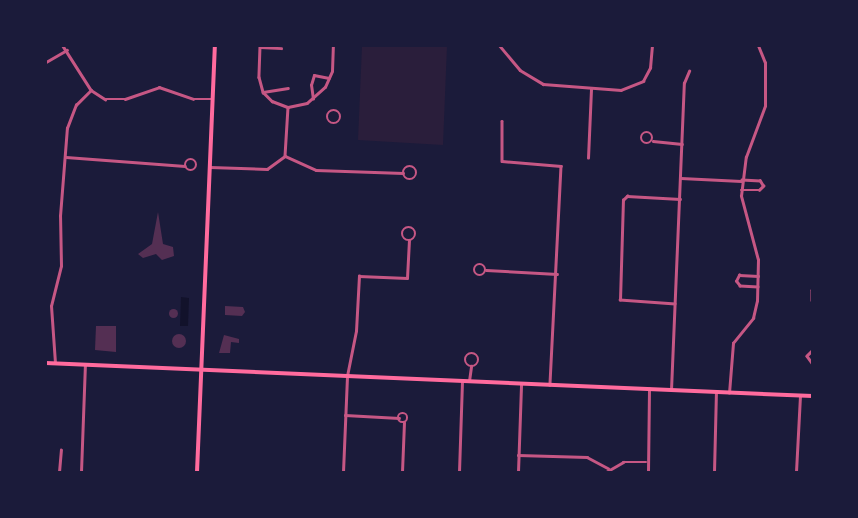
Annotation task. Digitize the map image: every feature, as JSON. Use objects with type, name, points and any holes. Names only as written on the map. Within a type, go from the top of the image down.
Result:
[{"type":"main road","points":[[197,472],[215,46]]},
{"type":"main road","points":[[46,363],[812,396]]},
{"type":"street","points":[[63,46],[67,50],[91,90],[110,100],[159,87],[193,99],[213,99]]},
{"type":"street","points":[[281,48],[260,47],[259,77],[263,92],[272,101],[288,107],[313,99],[329,78],[333,46]]},
{"type":"street","points":[[500,46],[520,70],[543,84],[591,89],[628,90],[643,81],[650,68],[652,46]]},
{"type":"street","points":[[729,393],[731,350],[737,336],[756,310],[758,287],[758,276],[741,190],[741,180],[765,106],[765,63],[758,46]]},
{"type":"street","points":[[46,62],[67,50]]},
{"type":"street","points":[[671,390],[684,83],[689,71]]},
{"type":"street","points":[[313,99],[311,85],[314,75],[329,78]]},
{"type":"street","points":[[263,92],[288,88]]},
{"type":"street","points":[[588,158],[591,89]]},
{"type":"street","points":[[55,363],[51,306],[61,266],[60,216],[71,114],[91,90]]},
{"type":"street","points":[[285,156],[288,107]]},
{"type":"street","points":[[330,112],[339,112],[339,123],[329,122],[330,112]]},
{"type":"street","points":[[502,121],[502,160],[561,166],[557,274],[550,385]]},
{"type":"street","points":[[653,141],[651,133],[642,134],[644,143],[653,141],[682,144]]},
{"type":"street","points":[[210,166],[267,169],[285,156]]},
{"type":"street","points":[[285,156],[316,170],[403,173],[410,167],[416,175],[408,180],[403,173]]},
{"type":"street","points":[[66,158],[185,166],[191,171],[197,164],[190,159],[185,166]]},
{"type":"street","points":[[681,178],[760,181],[763,186],[759,190],[741,190]]},
{"type":"street","points":[[675,304],[620,300],[625,197],[680,199]]},
{"type":"street","points":[[343,472],[347,376],[356,331],[359,276],[407,278],[409,241],[416,235],[409,228],[403,235],[409,241]]},
{"type":"street","points":[[486,270],[481,277],[474,271],[480,264],[486,270],[557,274]]},
{"type":"street","points":[[758,276],[739,275],[736,281],[740,286],[758,287]]},
{"type":"street","points":[[812,290],[812,300]]},
{"type":"street","points":[[812,350],[807,356],[812,363]]},
{"type":"street","points":[[470,382],[471,366],[465,359],[473,353],[478,361],[471,366]]},
{"type":"street","points":[[81,472],[86,365]]},
{"type":"street","points":[[459,472],[462,381]]},
{"type":"street","points":[[518,472],[521,384]]},
{"type":"street","points":[[648,472],[646,462],[649,389]]},
{"type":"street","points":[[714,472],[716,392]]},
{"type":"street","points":[[796,472],[800,396]]},
{"type":"street","points":[[399,418],[402,414],[407,416],[404,423],[402,472]]},
{"type":"street","points":[[345,415],[399,418],[404,423]]},
{"type":"street","points":[[59,472],[61,450]]},
{"type":"street","points":[[518,455],[587,457],[608,468]]},
{"type":"street","points":[[606,472],[608,468],[623,462],[646,462]]},
{"type":"shaded area","points":[[362,46],[447,46],[443,145],[358,140]]},
{"type":"shaded area","points":[[181,297],[189,298],[188,326],[180,326]]},
{"type":"building","points":[[158,212],[163,244],[173,247],[174,256],[162,260],[156,254],[143,258],[138,254],[152,244]]},
{"type":"building","points":[[225,306],[243,307],[245,312],[242,316],[225,315]]},
{"type":"building","points":[[173,308],[178,313],[173,318],[168,313]]},
{"type":"building","points":[[96,326],[116,326],[116,352],[95,350]]},
{"type":"building","points":[[179,334],[184,336],[186,341],[184,346],[179,348],[174,346],[172,341],[174,336]]},
{"type":"building","points":[[224,335],[239,339],[239,343],[231,342],[230,353],[219,353]]}]
